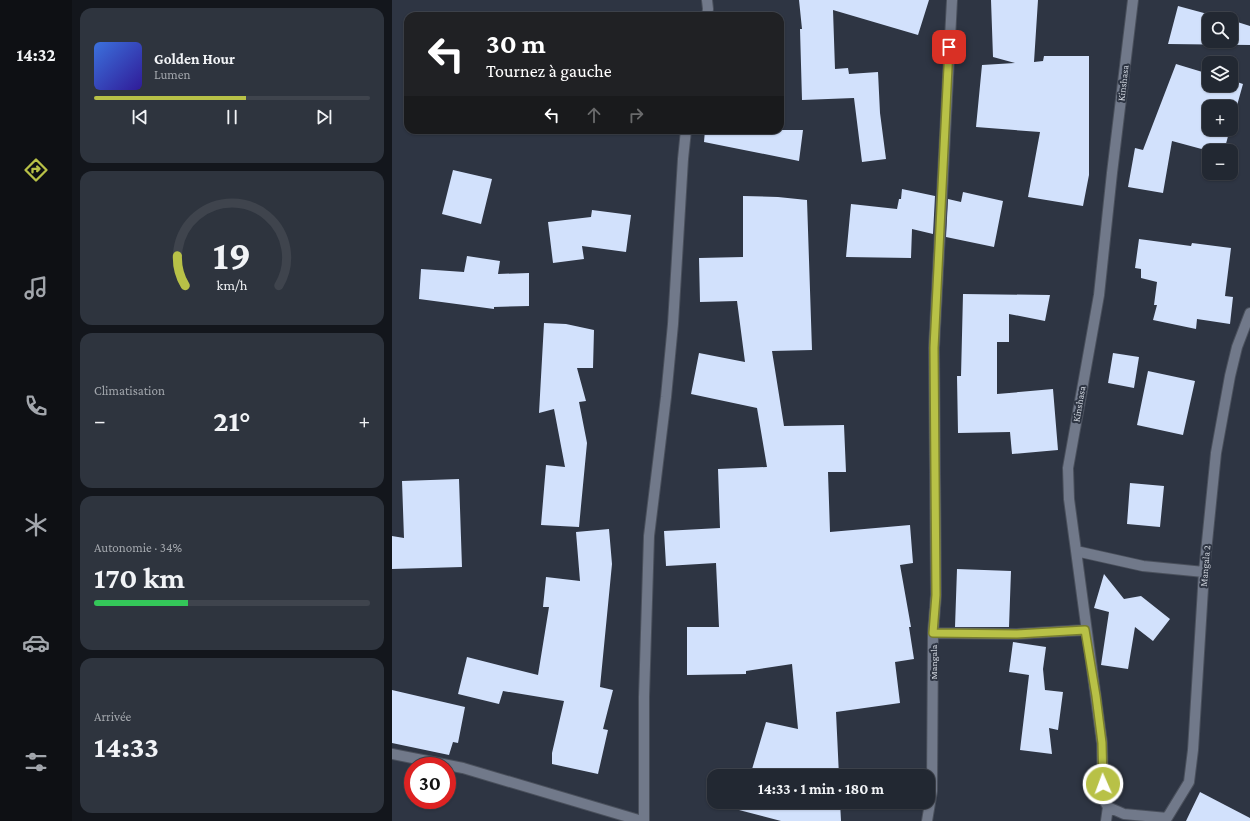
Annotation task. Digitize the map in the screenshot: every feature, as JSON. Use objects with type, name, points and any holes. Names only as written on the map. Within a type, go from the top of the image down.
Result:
[{"type":"street","points":[[707,0],[708,12]]},
{"type":"street","name":"Mangala","points":[[927,821],[932,791],[933,633],[936,595],[934,348],[952,0]]},
{"type":"street","name":"Kinshasa","points":[[1108,807],[1103,798],[1102,743],[1085,630],[1069,499],[1068,468],[1099,295],[1133,0]]},
{"type":"street","points":[[392,754],[463,768],[643,821],[644,697],[649,536],[666,397],[673,324],[686,134]]},
{"type":"street","name":"Mangala 2","points":[[1108,807],[1124,814],[1167,818],[1188,782],[1193,750],[1204,572],[1216,453],[1228,384],[1237,347],[1250,313]]},
{"type":"street","points":[[1076,551],[1143,566],[1204,572]]},
{"type":"street","points":[[933,633],[1017,634],[1085,630]]},
{"type":"street","points":[[1106,821],[1108,807]]},
{"type":"building","points":[[799,0],[929,0],[918,35],[833,10],[835,69],[848,68],[849,74],[878,72],[880,113],[886,159],[862,162],[854,98],[802,100],[800,29],[802,29]]},
{"type":"building","points":[[991,0],[1038,0],[1034,62],[1043,61],[1044,56],[1089,56],[1089,175],[1083,206],[1028,197],[1040,132],[976,127],[982,65],[1015,63],[993,57]]},
{"type":"building","points":[[1178,6],[1202,12],[1202,44],[1168,44]]},
{"type":"building","points":[[1238,22],[1250,26],[1250,45],[1238,45]]},
{"type":"building","points":[[1176,64],[1202,72],[1202,92],[1238,92],[1238,82],[1243,84],[1238,102],[1238,100],[1202,100],[1202,136],[1228,136],[1226,144],[1202,144],[1202,149],[1172,141],[1163,193],[1128,187],[1135,148],[1143,150]]},
{"type":"building","points":[[784,130],[803,130],[799,161],[704,142],[705,134],[784,134]]},
{"type":"building","points":[[453,170],[492,179],[481,224],[442,214]]},
{"type":"building","points":[[902,189],[935,196],[933,234],[912,229],[911,258],[846,257],[851,204],[897,209],[899,199],[901,199]]},
{"type":"building","points":[[963,192],[1003,201],[994,247],[946,237],[948,199],[961,202]]},
{"type":"building","points":[[743,196],[807,200],[812,350],[772,351],[784,426],[844,425],[846,472],[828,472],[830,532],[910,525],[913,563],[900,565],[911,627],[909,627],[914,659],[895,662],[900,703],[836,712],[839,769],[752,769],[766,722],[798,729],[792,664],[746,671],[746,674],[687,675],[687,627],[719,627],[716,563],[666,566],[664,531],[720,528],[718,469],[767,467],[757,408],[691,394],[699,353],[745,362],[737,301],[700,302],[699,258],[743,257]]},
{"type":"building","points":[[592,210],[631,215],[626,252],[582,246],[584,259],[553,263],[548,222],[591,217]]},
{"type":"building","points":[[1139,239],[1191,246],[1192,243],[1231,248],[1225,296],[1233,297],[1230,324],[1197,319],[1196,329],[1153,320],[1157,305],[1154,305],[1157,282],[1141,278],[1141,269],[1135,268]]},
{"type":"building","points":[[467,256],[500,261],[498,274],[529,273],[529,306],[494,307],[494,309],[419,299],[421,269],[464,272]]},
{"type":"building","points":[[963,294],[1050,295],[1045,321],[1009,314],[1009,342],[997,342],[997,394],[1053,389],[1058,450],[1012,454],[1010,432],[958,433],[957,376],[961,376]]},
{"type":"building","points":[[544,323],[566,324],[594,330],[593,368],[577,368],[586,401],[579,402],[587,443],[579,527],[541,525],[546,465],[565,467],[554,409],[539,413]]},
{"type":"building","points":[[1113,353],[1139,357],[1134,388],[1108,383]]},
{"type":"building","points":[[1148,371],[1195,381],[1183,435],[1137,425]]},
{"type":"building","points":[[459,479],[462,567],[392,569],[392,536],[404,538],[402,481]]},
{"type":"building","points":[[1130,483],[1164,486],[1160,527],[1127,524]]},
{"type":"building","points":[[609,529],[612,564],[600,687],[613,690],[603,729],[608,730],[598,774],[552,764],[552,753],[564,701],[503,691],[499,704],[458,694],[467,657],[538,675],[549,607],[543,607],[546,577],[580,581],[576,532]]},
{"type":"building","points":[[957,569],[1011,571],[1009,627],[955,627]]},
{"type":"building","points":[[1104,574],[1124,599],[1141,596],[1170,619],[1153,641],[1135,627],[1128,669],[1101,665],[1109,612],[1094,608]]},
{"type":"building","points":[[1013,642],[1046,647],[1043,669],[1045,690],[1063,692],[1058,730],[1049,728],[1052,754],[1020,750],[1029,675],[1009,672]]},
{"type":"building","points":[[392,690],[465,707],[458,743],[453,742],[449,755],[392,743]]},
{"type":"building","points":[[1200,792],[1250,818],[1250,821],[1186,821]]},
{"type":"building","points":[[840,809],[841,821],[781,821],[739,810]]},
{"type":"route","points":[[949,47],[934,348],[936,595],[933,633],[1017,634],[1085,630],[1102,743],[1103,784]]}]
